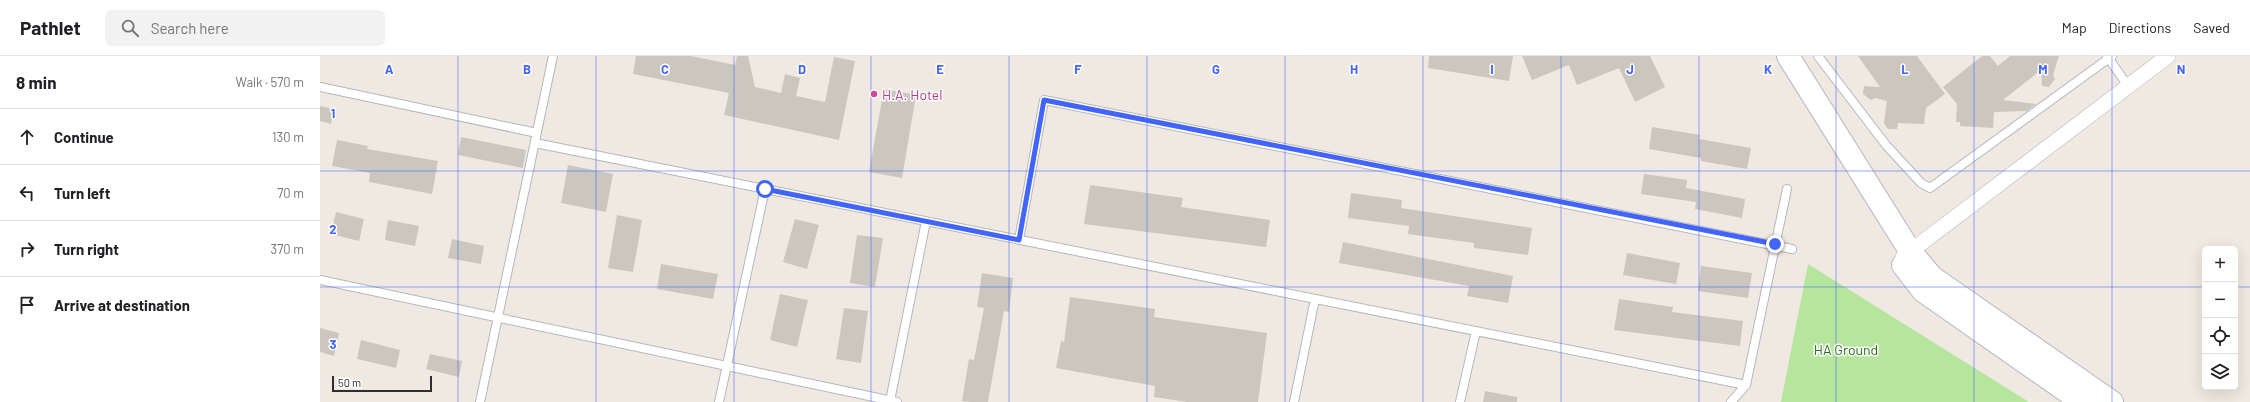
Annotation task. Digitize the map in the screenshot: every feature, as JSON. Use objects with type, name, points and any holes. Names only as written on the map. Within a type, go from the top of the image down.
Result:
[{"type":"street","points":[[1772,56],[1870,217],[1904,255],[1932,277],[2112,402]]},
{"type":"street","points":[[1788,56],[1904,255],[1923,291],[2082,402]]},
{"type":"street","points":[[1904,255],[2168,56]]},
{"type":"lane","points":[[480,402],[553,56]]},
{"type":"lane","points":[[1818,56],[1886,145],[1921,184],[1930,188],[2109,57],[2128,86]]},
{"type":"lane","points":[[320,86],[537,133]]},
{"type":"lane","points":[[1019,240],[1044,100],[1775,244],[1792,249]]},
{"type":"lane","points":[[535,143],[1746,385]]},
{"type":"lane","points":[[720,402],[765,189]]},
{"type":"lane","points":[[1731,402],[1746,385],[1787,189]]},
{"type":"lane","points":[[320,280],[889,401],[926,221]]},
{"type":"lane","points":[[1294,402],[1315,299]]},
{"type":"lane","points":[[1460,402],[1476,331]]},
{"type":"green space","name":"HA Ground","points":[[1808,264],[2029,402],[1781,402]]},
{"type":"building","points":[[636,56],[691,56],[735,65],[737,56],[748,56],[755,87],[781,93],[785,74],[800,78],[796,96],[825,102],[834,57],[855,61],[839,140],[724,115],[729,93],[633,74]]},
{"type":"building","points":[[1429,56],[1513,56],[1509,81],[1428,68]]},
{"type":"building","points":[[1522,56],[1650,56],[1665,87],[1635,102],[1619,68],[1577,85],[1569,65],[1532,80]]},
{"type":"building","points":[[1858,56],[1917,56],[1945,94],[1926,108],[1924,124],[1898,123],[1897,129],[1888,129],[1884,123],[1887,101],[1875,98],[1871,100],[1863,94],[1864,86],[1880,87]]},
{"type":"building","points":[[1982,56],[1990,56],[1998,66],[2010,56],[2059,56],[2053,75],[2055,79],[2049,87],[2042,86],[2041,70],[2003,100],[2036,104],[2027,111],[1994,112],[1993,128],[1960,126],[1960,122],[1956,122],[1957,104],[1943,87]]},
{"type":"building","points":[[884,89],[916,95],[902,178],[869,172]]},
{"type":"building","points":[[320,106],[334,109],[331,124],[320,121]]},
{"type":"building","points":[[1652,127],[1700,135],[1699,139],[1751,148],[1747,169],[1701,161],[1701,158],[1649,149]]},
{"type":"building","points":[[461,137],[526,150],[523,168],[458,155]]},
{"type":"building","points":[[337,140],[368,146],[367,149],[438,161],[432,194],[369,182],[370,173],[332,166]]},
{"type":"building","points":[[568,165],[613,174],[606,212],[561,203]]},
{"type":"building","points":[[1644,174],[1687,180],[1686,188],[1745,199],[1742,218],[1695,209],[1696,202],[1641,194]]},
{"type":"building","points":[[1090,185],[1183,198],[1181,207],[1270,220],[1266,247],[1084,224]]},
{"type":"building","points":[[1351,193],[1402,200],[1401,208],[1532,228],[1528,255],[1474,248],[1474,243],[1408,234],[1409,226],[1348,218]]},
{"type":"building","points":[[336,212],[364,219],[359,241],[331,234]]},
{"type":"building","points":[[617,215],[642,220],[633,272],[608,268]]},
{"type":"building","points":[[795,219],[819,225],[807,269],[783,262]]},
{"type":"building","points":[[388,220],[419,226],[415,246],[385,240]]},
{"type":"building","points":[[857,235],[883,238],[875,287],[850,283]]},
{"type":"building","points":[[452,239],[484,246],[481,264],[448,258]]},
{"type":"building","points":[[1343,242],[1513,276],[1508,303],[1467,296],[1469,286],[1339,263]]},
{"type":"building","points":[[1627,253],[1680,263],[1676,284],[1623,275]]},
{"type":"building","points":[[661,264],[718,274],[713,299],[657,289]]},
{"type":"building","points":[[1701,266],[1752,273],[1748,298],[1698,291]]},
{"type":"building","points":[[982,273],[1013,278],[1009,312],[1004,311],[988,402],[970,402],[962,401],[969,359],[974,360],[984,308],[977,307]]},
{"type":"building","points":[[780,294],[808,300],[797,347],[770,340]]},
{"type":"building","points":[[1070,297],[1155,309],[1154,317],[1267,333],[1258,402],[1187,402],[1154,397],[1155,386],[1056,368],[1061,341],[1064,342]]},
{"type":"building","points":[[1619,299],[1673,307],[1672,312],[1743,321],[1740,346],[1614,330]]},
{"type":"building","points":[[844,308],[868,311],[861,363],[836,359]]},
{"type":"building","points":[[320,328],[339,333],[334,356],[320,352]]},
{"type":"building","points":[[361,340],[400,350],[396,368],[357,359]]},
{"type":"building","points":[[430,354],[462,361],[459,377],[426,369]]},
{"type":"building","points":[[1485,391],[1517,397],[1517,402],[1483,402]]},
{"type":"place","name":"H.A. Hotel","points":[[874,94]]},
{"type":"route","points":[[765,189],[1019,240],[1044,100],[1775,244]]}]
